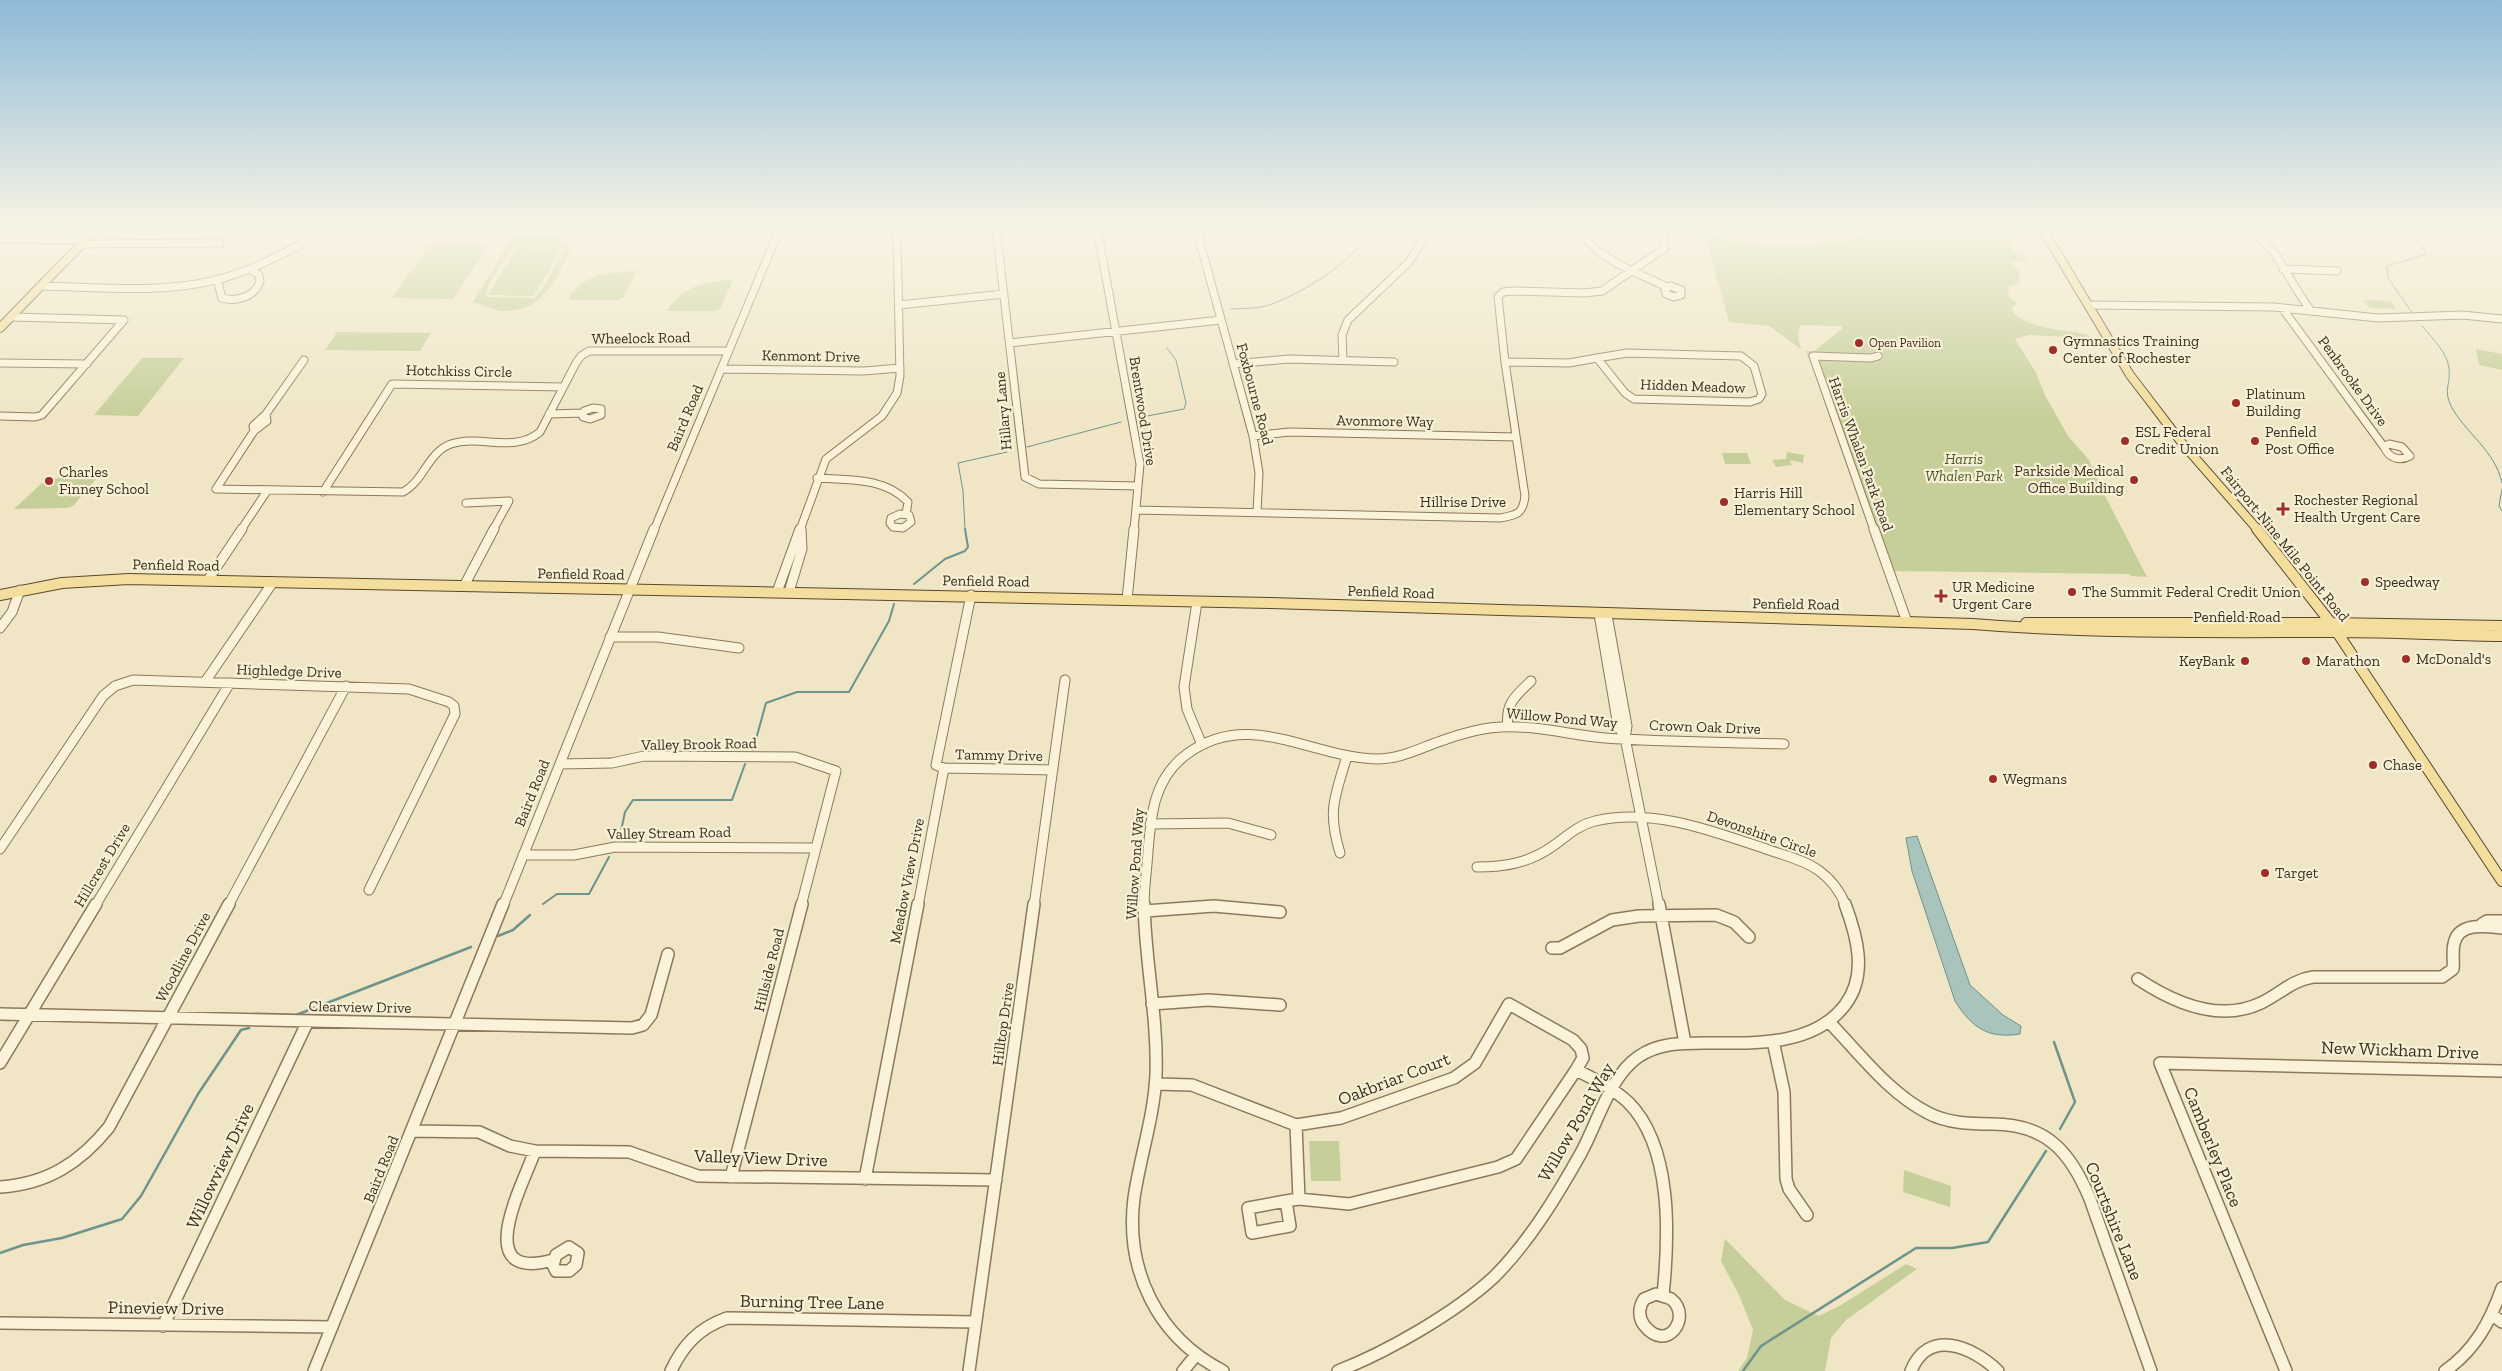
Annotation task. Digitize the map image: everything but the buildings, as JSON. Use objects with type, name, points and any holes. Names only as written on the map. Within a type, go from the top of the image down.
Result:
[{"type":"main road","points":[[0,328],[34,292]]},
{"type":"main road","name":"Fairport-Nine Mile Point Road","points":[[2081,292],[2130,375],[2182,443],[2248,516],[2331,623],[2502,881]]},
{"type":"main road","name":"Penfield Road","points":[[0,595],[20,590],[101,579],[208,580],[628,590],[971,595],[1603,615],[1973,624],[2331,623],[2502,626]]},
{"type":"main road","name":"Penfield Road","points":[[1973,624],[2048,630],[2159,633],[2337,632],[2502,636]]},
{"type":"street","points":[[220,292],[222,298],[230,300],[243,298],[252,292]]},
{"type":"street","name":"Baird Road","points":[[314,1371],[413,1131],[628,590],[753,292]]},
{"type":"street","points":[[777,592],[822,466],[831,453],[870,427],[890,408],[898,392],[900,368],[899,292]]},
{"type":"street","name":"Brentwood Drive","points":[[1108,292],[1139,457],[1127,600]]},
{"type":"street","name":"Foxbourne Road","points":[[1213,292],[1253,436],[1259,473],[1257,512]]},
{"type":"street","points":[[1343,360],[1342,335],[1348,320],[1378,292]]},
{"type":"street","name":"Hillrise Drive","points":[[1136,510],[1513,516],[1521,512],[1526,501],[1505,362],[1498,297],[1506,292]]},
{"type":"street","points":[[2297,292],[2311,311]]},
{"type":"street","points":[[899,305],[1004,294]]},
{"type":"street","name":"Hillary Lane","points":[[1004,294],[1022,466],[1025,477],[1040,484],[1138,486]]},
{"type":"street","name":"Penbrooke Drive","points":[[2089,306],[2282,308],[2391,319],[2456,315],[2502,319]]},
{"type":"street","name":"Penbrooke Drive","points":[[2282,308],[2384,447]]},
{"type":"street","points":[[0,416],[36,417],[42,415],[123,322],[123,319],[11,317]]},
{"type":"street","points":[[1010,343],[1221,320]]},
{"type":"street","name":"Wheelock Road","points":[[304,360],[266,414],[267,421],[263,426],[254,431],[215,487],[218,490],[395,493],[407,491],[419,482],[436,454],[445,446],[458,442],[527,441],[538,434],[581,356],[595,350],[729,351]]},
{"type":"street","name":"Hidden Meadow","points":[[1505,362],[1569,362],[1627,353],[1741,356],[1754,366],[1762,394],[1758,399],[1750,402],[1639,400],[1625,393],[1596,358]]},
{"type":"street","name":"Harris Whalen Park Road","points":[[1878,356],[1813,356],[1813,361],[1907,622]]},
{"type":"street","points":[[1233,364],[1276,360],[1394,362]]},
{"type":"street","points":[[0,362],[87,364]]},
{"type":"street","name":"Kenmont Drive","points":[[722,369],[864,371],[900,368]]},
{"type":"street","name":"Hotchkiss Circle","points":[[323,492],[392,384],[563,387]]},
{"type":"street","points":[[550,414],[583,414]]},
{"type":"street","name":"Avonmore Way","points":[[1253,436],[1289,432],[1516,437]]},
{"type":"street","points":[[817,478],[854,480],[890,487],[905,497],[908,508],[906,514]]},
{"type":"street","points":[[208,580],[267,491]]},
{"type":"street","points":[[464,586],[510,502],[466,503]]},
{"type":"street","points":[[789,592],[802,549],[800,526]]},
{"type":"street","points":[[205,682],[273,582]]},
{"type":"street","points":[[0,628],[12,612],[20,590]]},
{"type":"street","name":"Meadow View Drive","points":[[865,1179],[944,768],[937,767],[936,759],[971,595]]},
{"type":"street","points":[[1197,602],[1184,687],[1187,710],[1202,745]]},
{"type":"street","name":"Willow Pond Way","points":[[1338,1371],[1370,1357],[1455,1307],[1484,1285],[1503,1267],[1523,1243],[1575,1162],[1629,1064],[1637,1057],[1658,1046],[1684,1043],[1625,738],[1626,726],[1603,615]]},
{"type":"street","points":[[610,636],[658,638],[739,648]]},
{"type":"street","name":"Highledge Drive","points":[[0,849],[109,690],[121,683],[133,680],[409,689],[449,702],[455,708],[450,725],[369,890]]},
{"type":"street","name":"Hilltop Drive","points":[[969,1371],[1065,680]]},
{"type":"street","points":[[1508,727],[1506,713],[1508,702],[1531,681]]},
{"type":"street","name":"Hillcrest Drive","points":[[0,1063],[230,683]]},
{"type":"street","name":"Woodline Drive","points":[[0,1187],[40,1182],[64,1170],[88,1152],[109,1127],[346,686]]},
{"type":"street","name":"Willow Pond Way","points":[[1223,1371],[1196,1355],[1173,1333],[1156,1310],[1137,1270],[1134,1252],[1133,1206],[1147,1142],[1155,1084],[1152,1004],[1145,911],[1150,824],[1158,790],[1167,773],[1179,761],[1202,745],[1234,736],[1262,734],[1289,738],[1361,759],[1394,758],[1457,736],[1508,727],[1537,728],[1602,738],[1625,738]]},
{"type":"street","name":"Crown Oak Drive","points":[[1625,738],[1784,744]]},
{"type":"street","name":"Valley Brook Road","points":[[560,764],[612,763],[644,756],[794,757],[836,771]]},
{"type":"street","points":[[1340,853],[1334,832],[1332,806],[1347,756]]},
{"type":"street","name":"Tammy Drive","points":[[944,768],[1053,770]]},
{"type":"street","name":"Hillside Road","points":[[732,1177],[836,771]]},
{"type":"street","name":"Devonshire Circle","points":[[1477,867],[1506,866],[1533,859],[1576,829],[1595,820],[1642,818],[1684,824],[1806,863],[1825,873],[1844,896],[1859,952],[1859,969],[1856,985],[1844,1010],[1819,1030],[1773,1041],[1684,1043]]},
{"type":"street","points":[[1150,824],[1228,823],[1271,834]]},
{"type":"street","name":"Valley Stream Road","points":[[523,855],[574,855],[615,846],[816,848]]},
{"type":"street","points":[[1145,911],[1214,906],[1280,912]]},
{"type":"street","points":[[1552,948],[1560,948],[1612,920],[1659,914],[1716,915],[1734,922],[1749,937]]},
{"type":"street","points":[[2480,926],[2487,921],[2502,921]]},
{"type":"street","points":[[2138,979],[2173,1000],[2201,1008],[2227,1011],[2244,1009],[2262,1003],[2293,983],[2308,978],[2442,977],[2453,969],[2453,943],[2456,936],[2466,928],[2480,926],[2502,928]]},
{"type":"street","name":"Clearview Drive","points":[[0,1014],[638,1027],[647,1022],[651,1015],[668,954]]},
{"type":"street","points":[[1152,1004],[1208,1000],[1280,1005]]},
{"type":"street","name":"Oakbriar Court","points":[[1155,1084],[1192,1085],[1296,1125],[1341,1118],[1454,1078],[1474,1063],[1509,1004],[1573,1040],[1581,1049],[1583,1058],[1576,1070],[1516,1159],[1498,1167],[1349,1204],[1298,1199],[1286,1201]]},
{"type":"street","name":"Willowview Drive","points":[[163,1326],[308,1021]]},
{"type":"street","name":"Courtshire Lane","points":[[1830,1022],[1904,1098],[1928,1114],[1951,1121],[2015,1125],[2030,1129],[2044,1136],[2069,1158],[2078,1172],[2090,1199],[2151,1371]]},
{"type":"street","points":[[1773,1041],[1784,1092],[1786,1179],[1789,1189],[1807,1215]]},
{"type":"street","name":"Camberley Place","points":[[2286,1371],[2160,1063],[2297,1065]]},
{"type":"street","name":"New Wickham Drive","points":[[2297,1065],[2502,1071]]},
{"type":"street","points":[[1576,1070],[1613,1091],[1629,1103],[1641,1117],[1654,1144],[1665,1224],[1667,1264],[1663,1295]]},
{"type":"street","points":[[1296,1125],[1298,1199]]},
{"type":"street","name":"Valley View Drive","points":[[413,1131],[479,1132],[510,1146],[535,1151],[629,1152],[685,1173],[732,1177],[996,1180]]},
{"type":"street","points":[[535,1151],[507,1230],[506,1247],[515,1259],[524,1262],[544,1263],[553,1260]]},
{"type":"street","points":[[2445,1371],[2475,1345],[2497,1318],[2502,1288]]},
{"type":"street","name":"Burning Tree Lane","points":[[672,1371],[683,1348],[693,1336],[715,1322],[727,1318],[976,1322]]},
{"type":"street","name":"Pineview Drive","points":[[0,1323],[332,1327]]},
{"type":"street","points":[[1911,1371],[1913,1364],[1920,1355],[1929,1348],[1949,1345],[1971,1350],[1992,1364],[1998,1371]]},
{"type":"street","points":[[1183,1371],[1196,1355]]},
{"type":"green space","points":[[396,292],[458,292],[453,299],[392,298]]},
{"type":"green space","points":[[479,292],[487,292],[486,297],[534,298],[540,292],[546,292],[530,305],[513,310],[502,311],[472,303]]},
{"type":"green space","points":[[490,292],[536,292],[534,296],[488,295]]},
{"type":"green space","points":[[573,292],[626,292],[623,298],[618,300],[568,300]]},
{"type":"green space","points":[[685,292],[728,292],[721,308],[716,311],[667,311]]},
{"type":"green space","name":"Harris Whalen Park","points":[[1721,292],[2008,292],[2009,297],[2018,304],[2011,308],[2016,315],[2024,320],[2043,327],[2085,334],[2093,338],[2029,335],[2015,339],[2035,371],[2046,397],[2068,436],[2089,460],[2103,492],[2147,577],[2131,576],[2129,574],[1893,571],[1816,362],[1810,362],[1806,351],[1814,351],[1842,329],[1841,326],[1800,325],[1798,336],[1801,349],[1769,326],[1729,322]]},
{"type":"green space","points":[[2363,300],[2390,301],[2397,309],[2370,308]]},
{"type":"green space","points":[[337,332],[431,333],[420,351],[325,350]]},
{"type":"green space","points":[[2476,349],[2502,354],[2502,370],[2479,365]]},
{"type":"green space","points":[[142,358],[184,358],[138,416],[94,415]]},
{"type":"green space","points":[[1787,452],[1804,455],[1803,463],[1790,460],[1792,465],[1776,467],[1772,460],[1786,459]]},
{"type":"green space","points":[[1722,453],[1747,453],[1751,464],[1725,464]]},
{"type":"green space","points":[[102,472],[73,506],[67,508],[14,509],[42,483],[68,475]]},
{"type":"green space","points":[[1309,1141],[1339,1141],[1341,1181],[1311,1181]]},
{"type":"green space","points":[[1904,1170],[1951,1186],[1950,1207],[1903,1192]]},
{"type":"green space","points":[[1725,1239],[1785,1300],[1819,1316],[1841,1305],[1906,1264],[1917,1269],[1846,1320],[1831,1338],[1825,1371],[1738,1371],[1747,1358],[1753,1330],[1739,1295],[1721,1261]]},
{"type":"water","points":[[1917,836],[1970,985],[2003,1015],[2021,1026],[2020,1034],[1999,1035],[1982,1030],[1968,1018],[1955,1001],[1912,871],[1906,838]]},
{"type":"waterway","points":[[1231,309],[1255,308],[1269,305],[1298,292]]},
{"type":"waterway","points":[[2398,292],[2413,314]]},
{"type":"waterway","points":[[2422,326],[2448,362],[2447,391],[2451,406],[2493,461],[2502,483]]},
{"type":"waterway","points":[[1142,417],[1184,409],[1186,403],[1176,360],[1167,348]]},
{"type":"waterway","points":[[1027,447],[1121,422]]},
{"type":"waterway","points":[[965,530],[963,491],[958,463],[1007,452]]},
{"type":"waterway","points":[[2502,489],[2499,506],[2502,511]]},
{"type":"waterway","points":[[914,584],[945,559],[965,551],[968,547],[965,529]]},
{"type":"waterway","points":[[753,750],[766,703],[797,692],[849,692],[889,621],[894,604]]},
{"type":"waterway","points":[[620,836],[625,812],[633,800],[732,800],[745,764]]},
{"type":"waterway","points":[[543,904],[557,894],[589,894],[609,857]]},
{"type":"waterway","points":[[498,936],[513,930],[530,915]]},
{"type":"waterway","points":[[296,1015],[471,947]]},
{"type":"waterway","points":[[0,1253],[23,1245],[62,1238],[122,1219],[141,1196],[198,1094],[241,1030],[249,1028]]},
{"type":"waterway","points":[[2054,1042],[2075,1102],[2060,1129]]},
{"type":"waterway","points":[[1743,1371],[1761,1346],[1916,1248],[1952,1248],[1988,1242],[2046,1151]]},
{"type":"place","name":"Open Pavilion","points":[[1859,343]]},
{"type":"place","name":"Gymnastics Training Center of Rochester","points":[[2053,350]]},
{"type":"place","name":"Platinum Building","points":[[2236,403]]},
{"type":"place","name":"ESL Federal Credit Union","points":[[2125,441]]},
{"type":"place","name":"Penfield Post Office","points":[[2255,441]]},
{"type":"place","name":"Parkside Medical Office Building","points":[[2134,480]]},
{"type":"place","name":"Charles Finney School","points":[[49,481]]},
{"type":"place","name":"Harris Hill Elementary School","points":[[1724,502]]},
{"type":"place","name":"Rochester Regional Health Urgent Care","points":[[2283,509]]},
{"type":"place","name":"Speedway","points":[[2365,582]]},
{"type":"place","name":"The Summit Federal Credit Union","points":[[2072,592]]},
{"type":"place","name":"UR Medicine Urgent Care","points":[[1941,596]]},
{"type":"place","name":"McDonald's","points":[[2406,659]]},
{"type":"place","name":"KeyBank","points":[[2245,661]]},
{"type":"place","name":"Marathon","points":[[2306,661]]},
{"type":"place","name":"Chase","points":[[2373,765]]},
{"type":"place","name":"Wegmans","points":[[1993,779]]},
{"type":"place","name":"Target","points":[[2265,873]]}]
